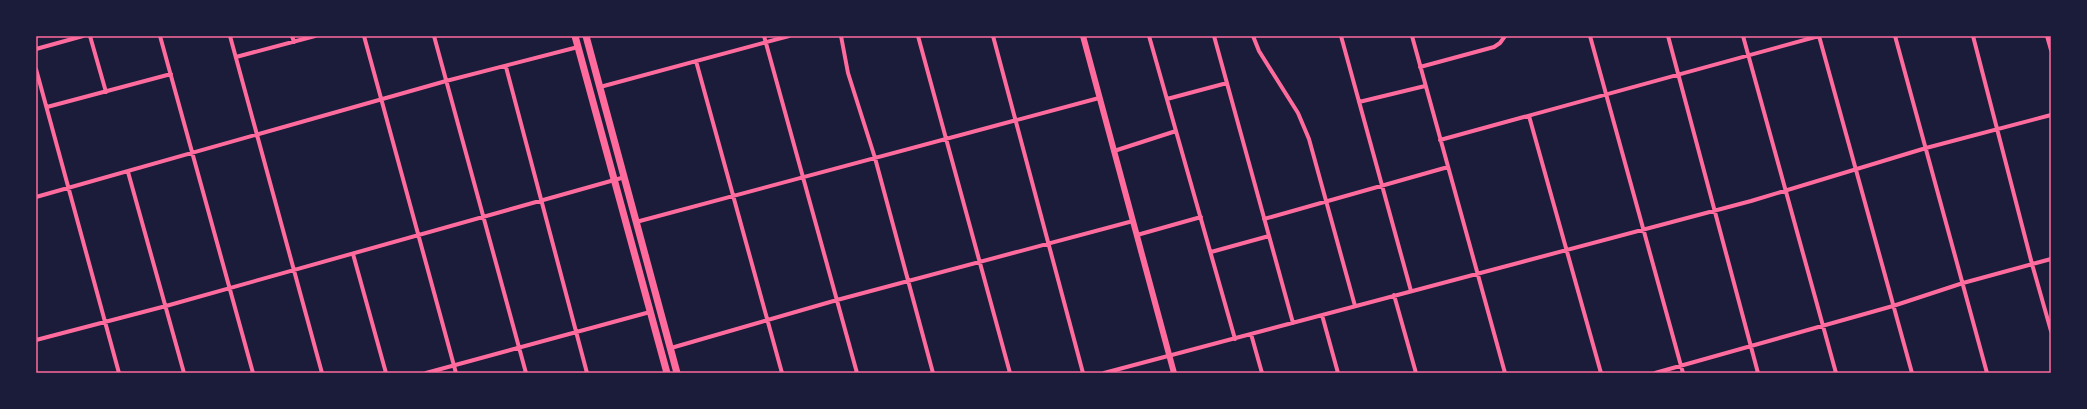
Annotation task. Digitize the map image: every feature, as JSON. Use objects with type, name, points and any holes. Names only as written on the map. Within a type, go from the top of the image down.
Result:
[{"type":"main road","points":[[575,36],[667,373]]},
{"type":"main road","points":[[586,36],[678,373]]},
{"type":"street","points":[[36,49],[83,36]]},
{"type":"street","points":[[90,36],[106,92]]},
{"type":"street","points":[[160,36],[253,373]]},
{"type":"street","points":[[230,36],[322,373]]},
{"type":"street","points":[[292,36],[294,42]]},
{"type":"street","points":[[236,57],[315,36]]},
{"type":"street","points":[[364,36],[456,373]]},
{"type":"street","points":[[434,36],[526,373]]},
{"type":"street","points":[[764,36],[857,373]]},
{"type":"street","points":[[600,87],[789,36]]},
{"type":"street","points":[[841,36],[852,87],[875,158],[907,281],[934,373]]},
{"type":"street","points":[[918,36],[981,261],[1010,373]]},
{"type":"street","points":[[994,36],[1048,244],[1084,373]]},
{"type":"street","points":[[1083,36],[1174,373]]},
{"type":"street","points":[[1149,36],[1235,339]]},
{"type":"street","points":[[1214,36],[1293,323]]},
{"type":"street","points":[[1253,36],[1259,51],[1294,106],[1312,149],[1355,306]]},
{"type":"street","points":[[1341,36],[1411,291]]},
{"type":"street","points":[[1412,36],[1505,373]]},
{"type":"street","points":[[1420,67],[1494,47],[1500,43],[1505,36]]},
{"type":"street","points":[[1590,36],[1683,373]]},
{"type":"street","points":[[1668,36],[1758,373]]},
{"type":"street","points":[[1744,36],[1836,373]]},
{"type":"street","points":[[1440,140],[1678,73],[1819,36],[1854,169],[1912,373]]},
{"type":"street","points":[[1895,36],[1987,373]]},
{"type":"street","points":[[1973,36],[2032,264],[2051,331]]},
{"type":"street","points":[[2047,36],[2051,50]]},
{"type":"street","points":[[36,197],[128,172],[193,152],[381,101],[446,81],[506,67],[578,47]]},
{"type":"street","points":[[696,61],[782,373]]},
{"type":"street","points":[[506,67],[543,202],[587,373]]},
{"type":"street","points":[[36,70],[119,373]]},
{"type":"street","points":[[47,107],[171,74]]},
{"type":"street","points":[[1167,99],[1227,83]]},
{"type":"street","points":[[1359,102],[1425,86]]},
{"type":"street","points":[[636,222],[1099,98]]},
{"type":"street","points":[[1104,373],[1786,191],[1926,148],[2051,114]]},
{"type":"street","points":[[1529,116],[1600,373]]},
{"type":"street","points":[[1114,151],[1176,131]]},
{"type":"street","points":[[1264,219],[1448,167]]},
{"type":"street","points":[[128,172],[184,373]]},
{"type":"street","points":[[36,340],[105,323],[625,178]]},
{"type":"street","points":[[1137,235],[1201,217]]},
{"type":"street","points":[[671,348],[837,300],[1133,221]]},
{"type":"street","points":[[1211,252],[1269,236]]},
{"type":"street","points":[[353,254],[386,373]]},
{"type":"street","points":[[1655,373],[1893,306],[1962,283],[2051,260]]},
{"type":"street","points":[[1394,296],[1416,373]]},
{"type":"street","points":[[426,373],[650,312]]},
{"type":"street","points":[[1322,315],[1338,373]]},
{"type":"street","points":[[1251,334],[1262,373]]}]
